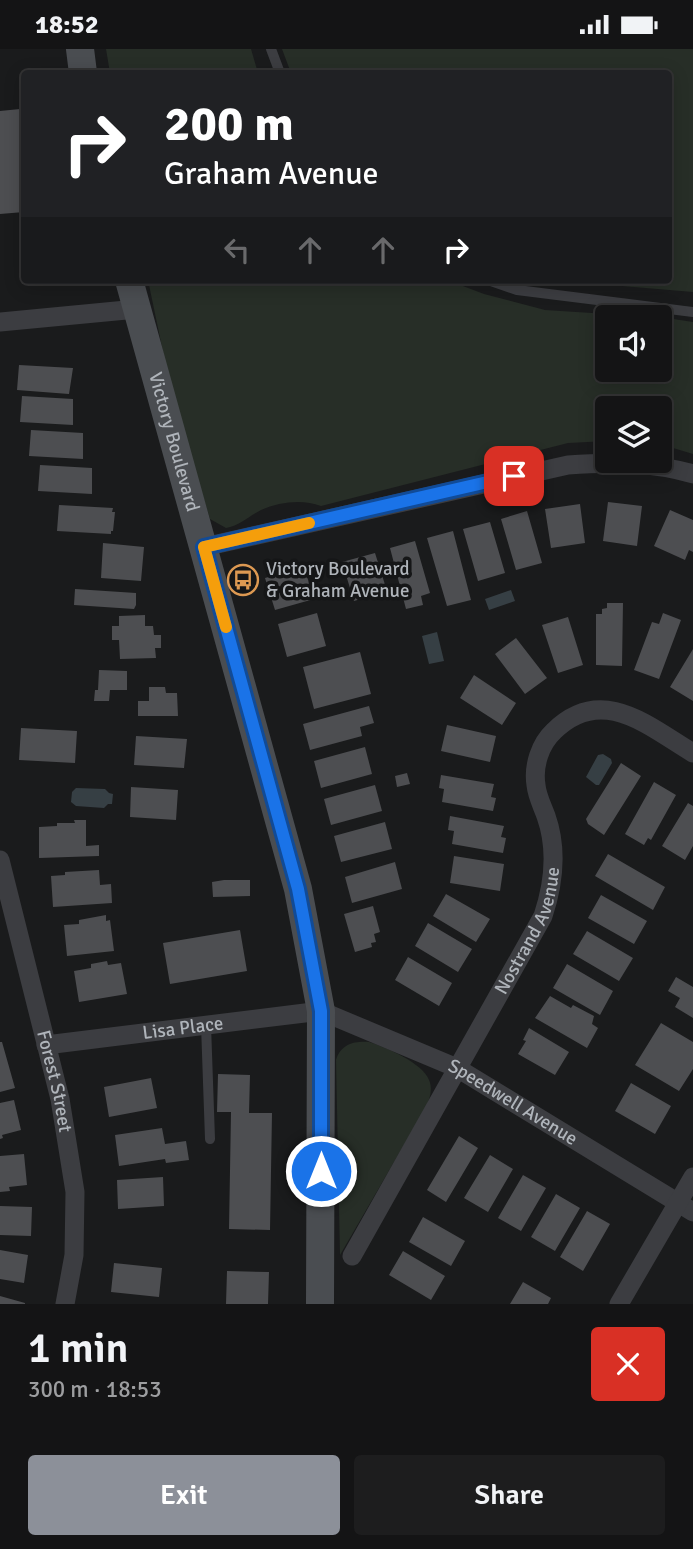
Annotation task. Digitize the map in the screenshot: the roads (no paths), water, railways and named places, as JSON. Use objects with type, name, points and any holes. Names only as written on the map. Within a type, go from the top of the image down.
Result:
[{"type":"main road","points":[[80,49],[83,70]]},
{"type":"main road","name":"Victory Boulevard","points":[[130,284],[298,889],[321,1011],[320,1304]]},
{"type":"street","points":[[0,322],[137,309]]},
{"type":"street","points":[[204,547],[568,465],[646,465],[693,474]]},
{"type":"street","name":"Nostrand Avenue","points":[[352,1256],[537,927],[552,889],[554,863],[551,837],[535,784],[536,765],[548,737],[564,721],[578,714],[593,710],[613,710],[633,716],[693,753]]},
{"type":"street","name":"Forest Street","points":[[0,860],[60,1099],[75,1192],[74,1255],[65,1304]]},
{"type":"street","name":"Lisa Place","points":[[46,1045],[321,1011]]},
{"type":"street","name":"Speedwell Avenue","points":[[321,1011],[457,1068],[685,1207]]},
{"type":"street","points":[[619,1304],[685,1207],[693,1177]]},
{"type":"lane","points":[[271,49],[279,70]]},
{"type":"lane","points":[[500,284],[517,290],[691,311]]},
{"type":"lane","points":[[206,1025],[210,1139]]},
{"type":"place","name":"Victory Boulevard & Graham Avenue","points":[[243,580]]}]
